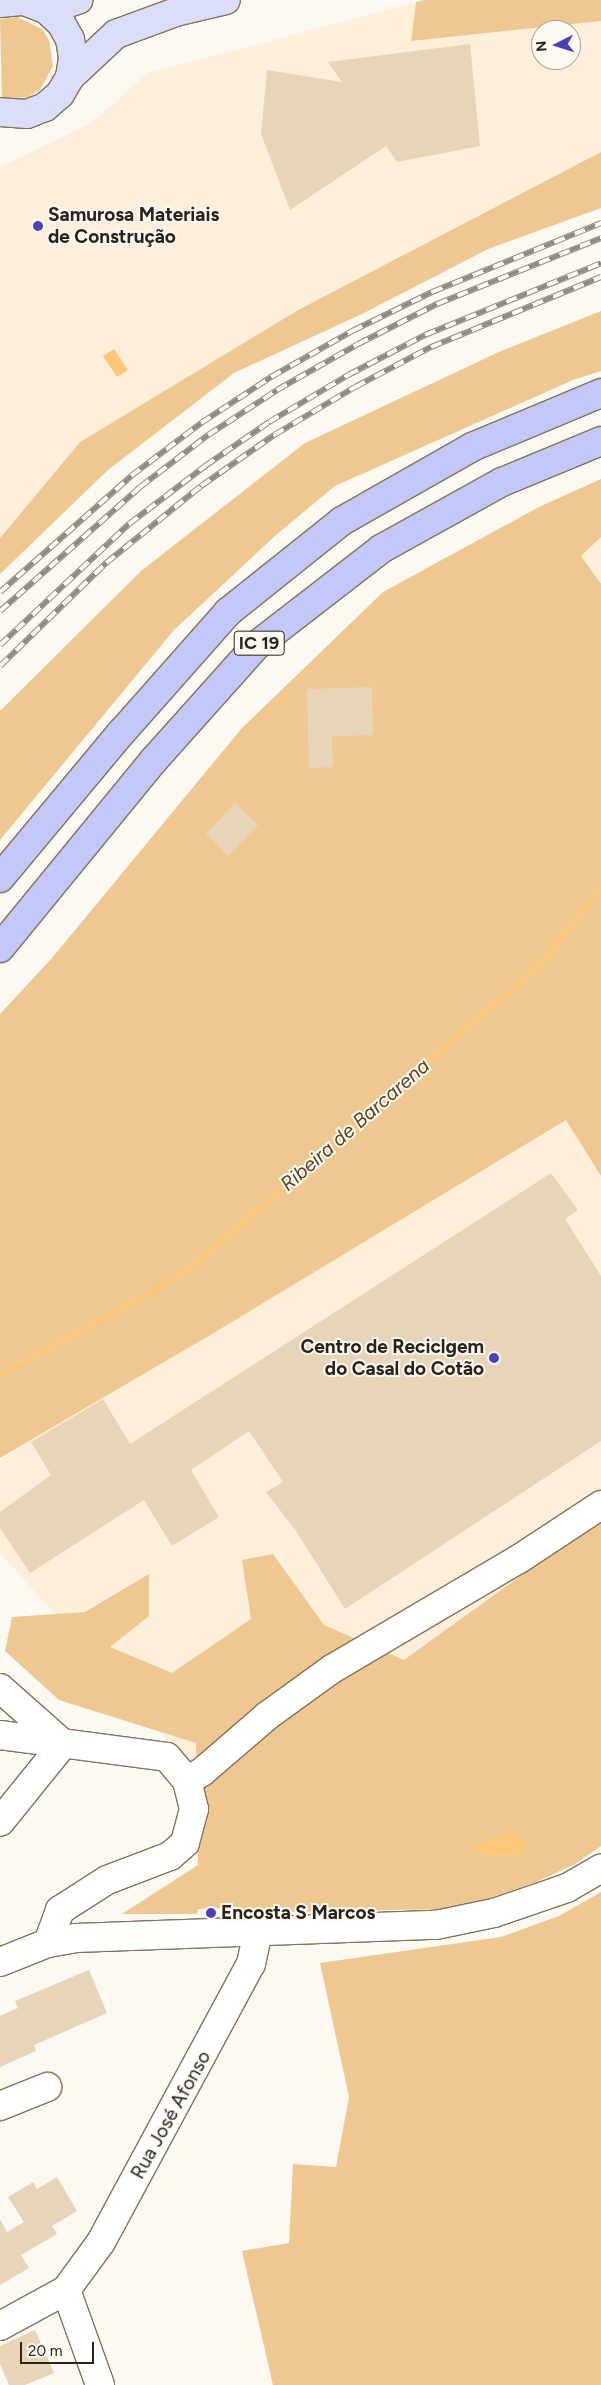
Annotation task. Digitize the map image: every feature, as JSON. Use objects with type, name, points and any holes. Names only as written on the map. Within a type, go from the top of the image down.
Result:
[{"type":"highway","name":"IC 19","points":[[0,878],[121,732],[228,612],[342,521],[472,447],[601,393]]},
{"type":"highway","name":"IC 19","points":[[0,948],[154,760],[257,645],[381,550],[502,482],[601,441]]},
{"type":"main road","points":[[24,3],[78,0]]},
{"type":"main road","points":[[3,115],[27,114],[45,106],[60,94],[70,77],[116,34],[179,11],[226,0]]},
{"type":"main road","points":[[24,3],[61,23],[70,40],[73,58],[70,77]]},
{"type":"street","points":[[194,1777],[267,1716],[332,1669],[519,1559],[601,1505]]},
{"type":"street","points":[[0,1688],[63,1744]]},
{"type":"street","points":[[0,1735],[167,1757],[194,1777]]},
{"type":"street","points":[[0,1822],[63,1744]]},
{"type":"street","points":[[48,1943],[60,1910],[107,1880],[170,1856],[185,1843],[194,1809],[194,1777]]},
{"type":"street","points":[[0,1962],[48,1943],[76,1938],[436,1925],[494,1913],[567,1888],[601,1868]]},
{"type":"street","name":"Rua José Afonso","points":[[66,2290],[102,2242],[232,2003],[252,1964],[258,1932]]},
{"type":"street","points":[[0,2106],[47,2087]]},
{"type":"street","points":[[0,2326],[66,2290],[100,2385]]},
{"type":"shaded area","points":[[424,0],[601,0],[601,21],[581,23],[581,20],[531,20],[531,28],[411,41],[416,2]]},
{"type":"shaded area","points":[[416,2],[411,41],[531,28],[531,70],[581,70],[581,23],[601,21],[601,152],[300,309],[80,442],[0,538],[0,167],[90,124],[148,73]]},
{"type":"shaded area","points":[[17,17],[42,29],[49,40],[53,66],[40,90],[28,97],[2,99],[0,19]]},
{"type":"shaded area","points":[[601,152],[601,208],[488,249],[364,313],[234,373],[108,470],[0,574],[0,538],[80,442],[300,309]]},
{"type":"shaded area","points":[[601,311],[601,371],[573,380],[335,486],[276,535],[174,630],[0,840],[0,711],[141,571],[305,443],[501,351]]},
{"type":"shaded area","points":[[601,479],[601,537],[581,556],[601,584],[601,1176],[566,1120],[212,1334],[0,1458],[0,1014],[52,958],[242,728],[383,592],[539,507]]},
{"type":"shaded area","points":[[601,500],[601,613],[586,587],[574,514]]},
{"type":"shaded area","points":[[570,1083],[601,1125],[601,1545],[216,1794],[0,1553],[0,1460]]},
{"type":"shaded area","points":[[601,1518],[601,1846],[575,1864],[536,1882],[481,1901],[443,1909],[225,1913],[225,1908],[198,1909],[197,1914],[122,1914],[198,1865],[196,1743],[59,1700],[5,1651],[12,1617],[85,1612],[149,1574],[149,1616],[110,1647],[172,1673],[251,1619],[242,1560],[273,1554],[324,1625],[404,1660]]},
{"type":"shaded area","points":[[601,1892],[601,2385],[273,2385],[242,2251],[289,2243],[293,2164],[336,2167],[349,2097],[320,1963],[501,1937],[559,1916]]},
{"type":"water","points":[[114,349],[128,370],[117,377],[103,356]]},
{"type":"water","name":"Ribeira de Barcarena","points":[[601,884],[601,891],[545,963],[186,1275],[0,1378],[0,1373],[184,1270],[538,963]]},
{"type":"water","points":[[516,1831],[525,1847],[523,1854],[492,1856],[469,1846]]},
{"type":"building","points":[[470,44],[480,146],[397,162],[386,146],[290,210],[261,134],[267,70],[342,82],[328,62]]},
{"type":"building","points":[[372,687],[373,735],[332,736],[333,767],[309,768],[307,689]]},
{"type":"building","points":[[235,803],[258,825],[228,856],[206,834]]},
{"type":"building","points":[[551,1173],[578,1210],[565,1219],[601,1276],[601,1441],[345,1609],[296,1531],[266,1492],[283,1482],[249,1431],[191,1470],[219,1517],[172,1546],[144,1500],[30,1573],[0,1528],[0,1512],[51,1475],[31,1442],[103,1399],[130,1444]]},
{"type":"building","points":[[89,1970],[107,2013],[34,2045],[36,2051],[0,2067],[0,2016],[18,2008],[15,2001]]},
{"type":"building","points":[[57,2177],[77,2211],[52,2226],[57,2234],[21,2255],[29,2268],[0,2285],[0,2219],[7,2232],[24,2222],[8,2197],[33,2182],[37,2189]]},
{"type":"building","points":[[35,2330],[54,2373],[25,2385],[9,2385],[0,2364],[0,2346]]},
{"type":"railway","points":[[0,592],[131,476],[201,423],[271,377],[352,331],[432,292],[601,223]]},
{"type":"railway","points":[[0,611],[140,487],[208,435],[277,390],[358,344],[437,304],[601,238]]},
{"type":"railway","points":[[0,645],[129,524],[205,466],[269,422],[348,375],[425,335],[601,263]]},
{"type":"railway","points":[[0,666],[106,563],[201,486],[274,435],[355,387],[431,347],[601,277]]},
{"type":"place","name":"Samurosa Materiais de Construção","points":[[38,226]]},
{"type":"place","name":"Centro de Reciclgem do Casal do Cotão","points":[[494,1358]]},
{"type":"place","name":"Encosta S Marcos","points":[[211,1913]]}]
